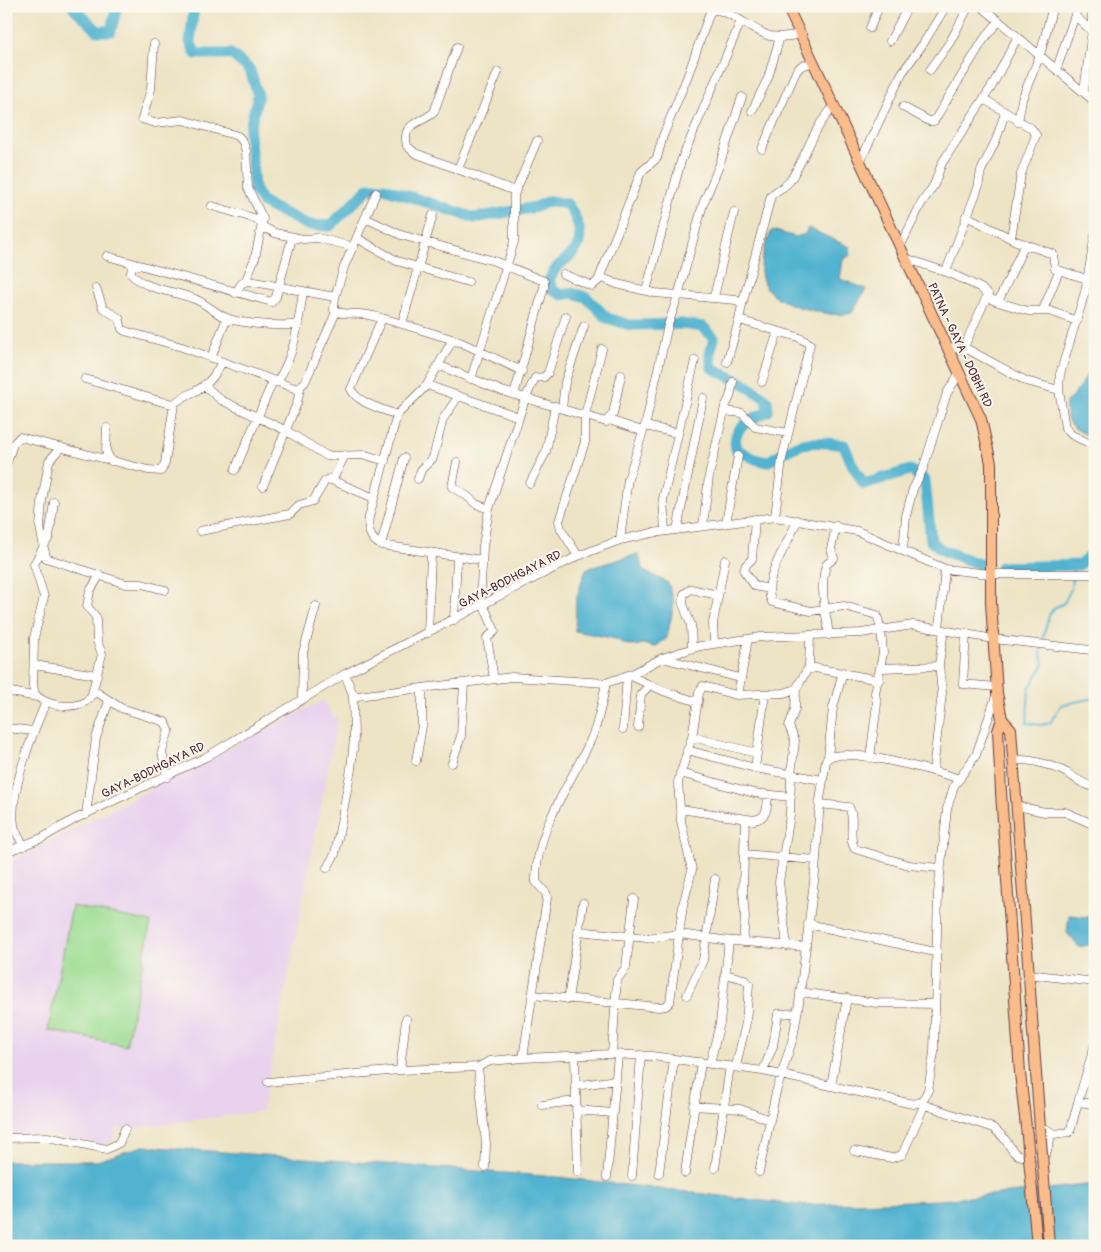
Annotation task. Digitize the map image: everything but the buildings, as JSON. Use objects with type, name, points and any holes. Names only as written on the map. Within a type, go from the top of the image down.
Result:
[{"type":"main road","name":"PATNA - GAYA - DOBHI RD","points":[[787,7],[802,34],[981,419],[989,448],[992,486],[990,574],[996,690],[1002,719]]},
{"type":"main road","points":[[1037,1246],[1020,1073],[1003,827],[998,731],[1002,719],[1011,729],[1014,761],[1039,1114],[1044,1130],[1049,1246]]},
{"type":"street","points":[[731,16],[732,6]]},
{"type":"street","points":[[870,28],[879,6]]},
{"type":"street","points":[[890,41],[908,6]]},
{"type":"street","points":[[860,162],[902,73],[924,44],[946,6]]},
{"type":"street","points":[[930,70],[950,42],[969,6]]},
{"type":"street","points":[[981,6],[992,10],[998,22],[1057,68],[1095,102]]},
{"type":"street","points":[[1018,122],[1022,99],[1040,55],[1053,6]]},
{"type":"street","points":[[1057,68],[1078,6]]},
{"type":"street","points":[[1084,91],[1093,32],[1092,6]]},
{"type":"street","points":[[563,274],[592,286],[600,277],[641,172],[654,162],[659,153],[663,136],[688,75],[710,12],[716,10],[731,16],[764,34],[780,37],[802,34]]},
{"type":"street","points":[[1075,16],[1093,32]]},
{"type":"street","points":[[646,291],[681,162],[742,22]]},
{"type":"street","points":[[903,107],[929,121],[934,121],[984,39],[998,22]]},
{"type":"street","points":[[752,111],[768,78],[780,37]]},
{"type":"street","points":[[900,247],[921,204],[934,184],[942,163],[984,100],[1017,38]]},
{"type":"street","points":[[154,44],[151,89],[142,119],[155,123],[183,120],[241,139],[246,151],[248,188],[262,216],[262,223],[254,258],[245,282],[235,293]]},
{"type":"street","points":[[457,47],[434,112],[414,124],[407,133],[406,142],[415,152],[516,192]]},
{"type":"street","points":[[762,148],[796,72],[801,66],[814,62]]},
{"type":"street","points":[[458,169],[498,72]]},
{"type":"street","points":[[620,540],[628,479],[644,428],[668,325],[678,296],[702,204],[719,166],[742,97]]},
{"type":"street","points":[[984,100],[1031,128],[1036,135],[1022,174],[1013,215],[1011,238]]},
{"type":"street","points":[[727,362],[771,196],[785,188],[792,179],[819,130],[823,118],[835,106]]},
{"type":"street","points":[[946,271],[978,188],[981,171],[999,134],[1005,113]]},
{"type":"street","points":[[471,379],[514,242],[514,203],[516,192],[537,141]]},
{"type":"street","points":[[262,486],[297,403],[300,389],[305,382],[336,312],[334,308],[335,297],[344,267],[376,193]]},
{"type":"street","points":[[212,206],[257,219],[269,231],[292,238],[318,238],[354,247]]},
{"type":"street","points":[[714,297],[734,212]]},
{"type":"street","points":[[402,324],[433,215]]},
{"type":"street","points":[[966,216],[1011,238],[1053,254],[1055,269],[1059,271],[1090,276]]},
{"type":"street","points":[[365,218],[396,233],[506,266],[541,279],[545,284],[514,395]]},
{"type":"street","points":[[1095,235],[1090,276],[1060,374],[1059,390],[1065,428],[1072,435],[1095,446]]},
{"type":"street","points":[[107,256],[272,302],[278,288],[292,238]]},
{"type":"street","points":[[358,238],[397,261],[468,282]]},
{"type":"street","points":[[998,302],[1025,244]]},
{"type":"street","points":[[905,258],[946,271],[981,288],[998,302],[1028,311],[1043,310],[1056,312],[1077,321]]},
{"type":"street","points":[[132,264],[131,274],[136,279],[197,300],[227,318],[284,325],[299,324]]},
{"type":"street","points":[[1043,310],[1059,271]]},
{"type":"street","points":[[600,277],[617,284],[646,291],[678,296],[730,298],[742,304]]},
{"type":"street","points":[[245,282],[335,297]]},
{"type":"street","points":[[96,288],[103,308],[119,318],[122,329],[125,331],[182,347],[275,382],[300,389]]},
{"type":"street","points":[[235,470],[258,416],[292,353],[299,324],[303,292]]},
{"type":"street","points":[[962,349],[988,294]]},
{"type":"street","points":[[336,312],[355,312],[382,318],[455,340],[522,371]]},
{"type":"street","points":[[494,679],[487,638],[495,631],[482,605],[482,560],[489,509],[525,398],[535,378],[544,377],[548,373],[566,316]]},
{"type":"street","points":[[211,358],[227,318]]},
{"type":"street","points":[[382,318],[351,389],[362,400],[397,415]]},
{"type":"street","points":[[739,320],[808,341],[811,346],[782,459],[775,517]]},
{"type":"street","points":[[530,483],[546,452],[563,390],[584,326]]},
{"type":"street","points":[[762,382],[778,331]]},
{"type":"street","points":[[455,340],[449,343],[427,384],[397,415],[374,498],[368,528],[372,539],[381,545],[431,554],[482,560]]},
{"type":"street","points":[[947,347],[976,353],[1026,381],[1059,390]]},
{"type":"street","points":[[578,556],[561,529],[559,521],[585,442],[585,416],[602,349]]},
{"type":"street","points":[[665,531],[662,499],[695,360]]},
{"type":"street","points":[[6,465],[10,449],[18,438],[61,447],[154,472],[161,471],[165,463],[174,404],[181,397],[204,385],[213,376],[222,362]]},
{"type":"street","points":[[438,365],[514,395],[585,416],[644,428],[677,432]]},
{"type":"street","points":[[903,550],[908,509],[948,393],[959,374]]},
{"type":"street","points":[[609,420],[613,414],[621,375]]},
{"type":"street","points":[[85,379],[174,404]]},
{"type":"street","points":[[703,526],[711,469],[724,410],[733,382]]},
{"type":"street","points":[[427,384],[458,397],[519,417]]},
{"type":"street","points":[[204,385],[221,400],[285,430],[327,456],[366,456],[385,461]]},
{"type":"street","points":[[418,479],[421,470],[433,458],[443,419],[458,397]]},
{"type":"street","points":[[677,530],[703,398]]},
{"type":"street","points":[[724,410],[742,413],[749,422],[765,430],[788,433]]},
{"type":"street","points":[[107,428],[106,451],[112,462]]},
{"type":"street","points":[[61,447],[50,458],[44,482],[40,527],[49,560],[126,584],[142,584],[165,590]]},
{"type":"street","points":[[200,531],[287,516],[299,504],[313,501],[325,481],[334,477],[345,455]]},
{"type":"street","points":[[726,523],[738,456]]},
{"type":"street","points":[[381,545],[404,458]]},
{"type":"street","points":[[457,462],[452,487],[476,504],[489,509]]},
{"type":"street","points":[[329,479],[374,498]]},
{"type":"street","points":[[37,697],[33,686],[34,638],[44,597],[34,564],[49,537],[54,502]]},
{"type":"street","name":"GAYA-BODHGAYA RD","points":[[7,850],[24,846],[42,838],[86,814],[167,777],[214,752],[344,674],[578,556],[620,540],[665,531],[775,517],[836,526],[865,533],[945,568],[990,574],[1095,574]]},
{"type":"street","points":[[755,519],[752,559],[746,565],[744,572],[755,586],[769,590]]},
{"type":"street","points":[[797,520],[790,539],[773,569],[769,590],[770,600],[775,603],[807,610],[841,606],[875,612],[879,618],[881,629],[881,668],[875,692],[877,704],[870,758]]},
{"type":"street","points":[[829,635],[824,609],[824,574],[826,565],[834,558],[832,549],[836,526]]},
{"type":"street","points":[[428,633],[431,554]]},
{"type":"street","points":[[454,620],[457,557]]},
{"type":"street","points":[[714,644],[713,623],[725,560]]},
{"type":"street","points":[[933,771],[942,693],[939,666],[945,568]]},
{"type":"street","points":[[6,691],[37,697],[46,702],[78,706],[87,702],[92,694],[102,654],[97,642],[96,617],[87,606],[90,591],[100,575]]},
{"type":"street","points":[[692,648],[691,625],[683,604],[684,594],[691,589],[718,595]]},
{"type":"street","points":[[302,699],[303,652],[316,606]]},
{"type":"street","points":[[353,695],[523,676],[606,683],[628,675],[662,658],[692,648],[748,638],[861,634],[912,625],[994,639],[1094,650]]},
{"type":"street","points":[[854,1151],[892,1158],[902,1155],[930,1079],[934,1053],[935,952],[939,868],[949,800],[976,755],[996,690],[963,684],[966,634]]},
{"type":"street","points":[[787,946],[779,888],[790,824],[790,774],[795,741],[789,726],[795,709],[796,689],[808,668],[810,635]]},
{"type":"street","points":[[738,695],[748,638]]},
{"type":"street","points":[[662,658],[740,678]]},
{"type":"street","points":[[34,665],[96,675]]},
{"type":"street","points":[[881,668],[939,666]]},
{"type":"street","points":[[808,668],[843,672],[879,680]]},
{"type":"street","points":[[759,1172],[797,1013],[816,860],[822,780],[828,757],[833,708],[843,672]]},
{"type":"street","points":[[327,868],[335,854],[351,769],[354,739],[353,695],[344,674]]},
{"type":"street","points":[[628,675],[698,702]]},
{"type":"street","points":[[623,729],[628,675]]},
{"type":"street","points":[[452,763],[461,736],[464,683]]},
{"type":"street","points":[[523,1058],[547,898],[546,893],[536,882],[540,856],[552,814],[595,730],[606,683]]},
{"type":"street","points":[[638,727],[641,694],[650,685]]},
{"type":"street","points":[[532,995],[616,1004],[662,1007],[668,1005],[683,905],[692,870],[685,847],[678,785],[692,737],[698,702],[703,686],[724,693],[738,695],[784,693],[796,689]]},
{"type":"street","points":[[416,761],[422,726],[422,688]]},
{"type":"street","points":[[92,694],[98,693],[121,708],[165,722],[169,734],[162,757],[167,777]]},
{"type":"street","points":[[755,768],[765,694]]},
{"type":"street","points":[[86,814],[96,738],[109,701]]},
{"type":"street","points":[[24,846],[14,826],[13,813],[24,760],[46,702]]},
{"type":"street","points":[[6,728],[34,731]]},
{"type":"street","points":[[692,737],[757,753]]},
{"type":"street","points":[[688,750],[755,768],[822,780]]},
{"type":"street","points":[[828,757],[841,754],[870,758],[933,771],[960,779]]},
{"type":"street","points":[[1014,761],[1023,760],[1058,769],[1083,784],[1095,787]]},
{"type":"street","points":[[680,773],[768,796],[790,797]]},
{"type":"street","points":[[680,809],[754,820],[764,817],[768,796]]},
{"type":"street","points":[[819,804],[849,807],[853,818],[852,844],[855,849],[909,865],[939,868]]},
{"type":"street","points":[[1017,806],[1045,812],[1061,811],[1095,824]]},
{"type":"street","points":[[743,942],[745,918],[743,891],[745,819]]},
{"type":"street","points":[[744,854],[783,859],[787,857],[816,860]]},
{"type":"street","points":[[687,995],[702,960],[715,879]]},
{"type":"street","points":[[608,1177],[616,1080],[617,980],[626,966],[634,899]]},
{"type":"street","points":[[568,999],[583,903]]},
{"type":"street","points":[[808,924],[935,952]]},
{"type":"street","points":[[578,931],[654,938],[680,934],[729,941],[806,947]]},
{"type":"street","points":[[710,1063],[720,1023],[729,941]]},
{"type":"street","points":[[716,1168],[724,1109],[733,1066],[746,1024],[749,984],[744,979],[725,974]]},
{"type":"street","points":[[1028,974],[1095,982]]},
{"type":"street","points":[[800,992],[887,1003],[935,1004]]},
{"type":"street","points":[[831,1086],[847,998]]},
{"type":"street","points":[[763,1071],[775,1039],[778,1014],[797,1013]]},
{"type":"street","points":[[400,1070],[406,1019]]},
{"type":"street","points":[[1044,1130],[1054,1134],[1070,1132],[1095,1044]]},
{"type":"street","points":[[268,1082],[400,1070],[478,1067],[490,1061],[523,1058],[615,1054],[641,1055],[783,1074],[831,1086],[922,1104],[993,1128],[1002,1136],[1015,1155],[1024,1158],[1046,1154],[1050,1140],[1044,1130]]},
{"type":"street","points":[[632,1176],[641,1055]]},
{"type":"street","points":[[575,1056],[578,1172]]},
{"type":"street","points":[[659,1173],[674,1059]]},
{"type":"street","points":[[685,1173],[701,1062]]},
{"type":"street","points":[[478,1067],[486,1144],[485,1167]]},
{"type":"street","points":[[576,1086],[616,1080]]},
{"type":"street","points":[[542,1105],[576,1101]]},
{"type":"street","points":[[1078,1102],[1095,1104]]},
{"type":"street","points":[[694,1106],[745,1110],[757,1117],[770,1120]]},
{"type":"street","points":[[576,1110],[613,1113]]},
{"type":"street","points":[[6,1138],[47,1137],[107,1149],[119,1143],[125,1129]]},
{"type":"shaded area","points":[[324,700],[333,718],[338,717],[262,1111],[129,1129],[117,1128],[114,1139],[105,1145],[49,1134],[6,1134],[6,864]]},
{"type":"green space","points":[[72,906],[151,922],[126,1046],[48,1030]]},
{"type":"water","points":[[808,228],[850,247],[850,255],[843,260],[840,279],[866,289],[852,313],[831,314],[793,305],[770,292],[764,284],[761,273],[762,261],[772,230],[796,237],[805,234]]},
{"type":"water","points":[[1095,361],[1095,439],[1072,426],[1067,417],[1066,402],[1078,390]]},
{"type":"water","points":[[638,554],[644,571],[668,583],[674,603],[667,638],[655,647],[643,644],[635,646],[624,644],[616,639],[575,631],[576,599],[586,569]]},
{"type":"water","points":[[1069,915],[1095,918],[1093,944],[1079,947],[1067,933]]},
{"type":"water","points":[[143,1146],[557,1177],[798,1205],[941,1200],[1095,1184],[1095,1246],[6,1246],[6,1161],[97,1161]]},
{"type":"waterway","points":[[72,6],[98,31],[111,31],[117,6]]},
{"type":"waterway","points":[[194,6],[190,42],[196,54],[231,54],[250,70],[258,95],[249,132],[254,189],[263,203],[308,225],[330,226],[369,188],[384,188],[475,218],[536,207],[549,201],[567,204],[577,222],[580,235],[579,242],[577,248],[557,267],[549,280],[553,290],[562,295],[572,293],[586,297],[607,318],[630,325],[682,324],[703,327],[714,338],[710,354],[712,368],[745,384],[767,400],[768,411],[749,421],[739,430],[735,441],[736,449],[755,459],[767,462],[796,446],[811,442],[844,445],[853,466],[864,484],[910,470],[925,480],[931,541],[942,550],[984,566]]},
{"type":"waterway","points":[[1001,567],[1079,565],[1095,553]]},
{"type":"waterway","points":[[1073,565],[1073,572]]},
{"type":"waterway","points":[[1042,642],[1049,615],[1054,608],[1064,603],[1071,589],[1072,577]]},
{"type":"waterway","points":[[1042,647],[1041,655],[1044,664],[1029,688],[1027,723],[1041,725],[1050,723],[1061,705],[1095,698]]}]
